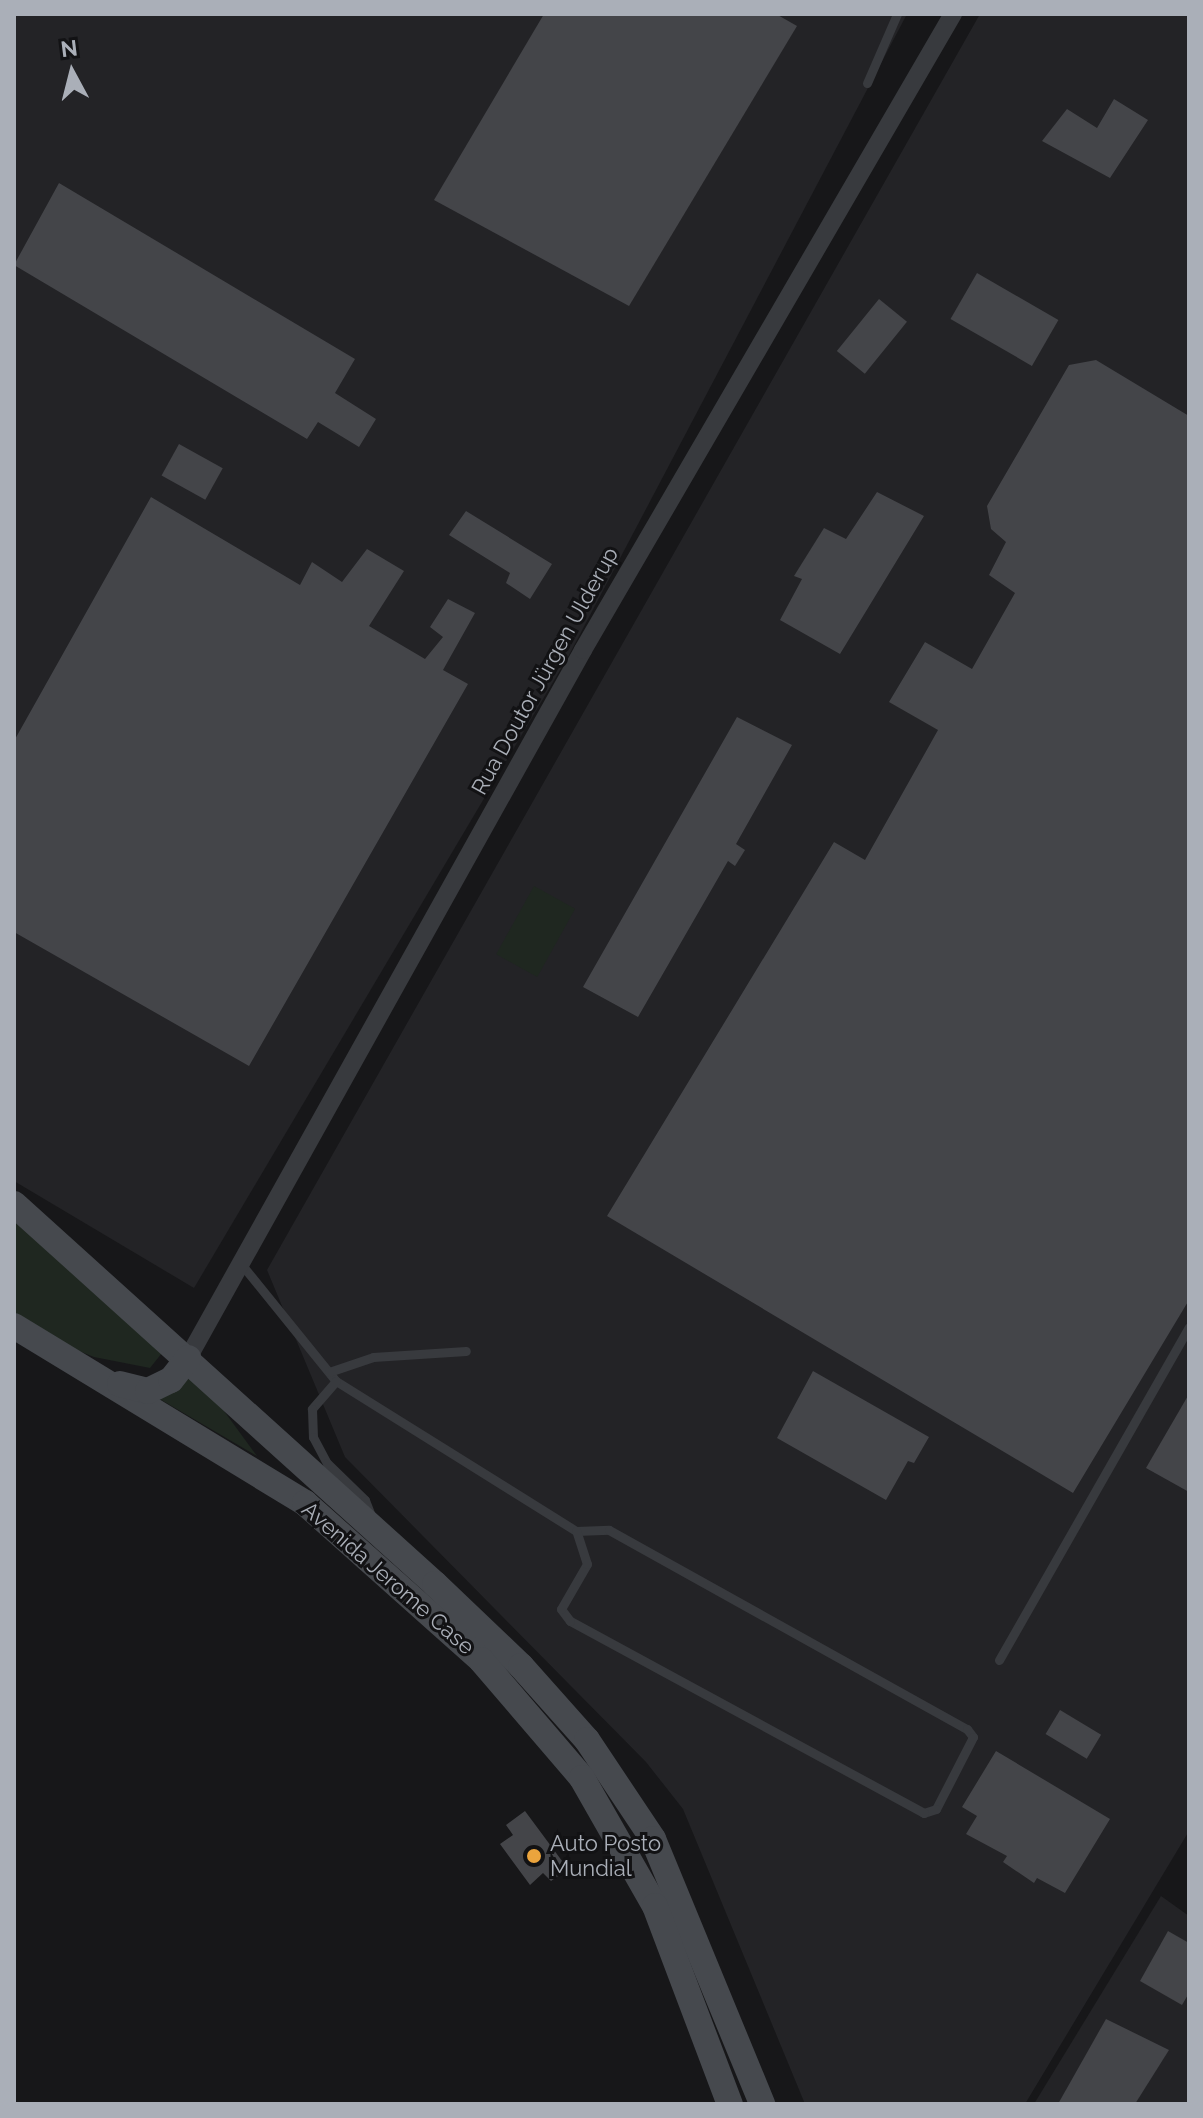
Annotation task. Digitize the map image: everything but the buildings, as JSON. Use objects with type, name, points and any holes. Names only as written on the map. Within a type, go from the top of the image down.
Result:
[{"type":"main road","name":"Avenida Jerome Case","points":[[14,1204],[188,1358],[521,1666],[626,1791],[653,1839],[762,2104]]},
{"type":"main road","name":"Avenida Jerome Case","points":[[14,1326],[305,1503],[481,1660],[582,1778],[655,1906],[730,2104]]},
{"type":"main road","points":[[101,1380],[148,1391],[171,1380],[188,1358]]},
{"type":"street","name":"Rua Doutor Jürgen Ulderup","points":[[188,1358],[583,650],[953,14]]},
{"type":"lane","points":[[867,83],[897,14]]},
{"type":"lane","points":[[242,1265],[336,1381],[576,1531],[609,1530],[967,1729],[973,1737],[936,1809],[924,1813],[570,1621],[561,1609],[587,1564],[576,1531]]},
{"type":"lane","points":[[999,1660],[1189,1327]]},
{"type":"lane","points":[[329,1372],[373,1357],[466,1351]]},
{"type":"lane","points":[[336,1381],[312,1409],[313,1437],[327,1463],[365,1500],[377,1532]]},
{"type":"shaded area","points":[[14,14],[907,14],[569,655],[194,1288],[14,1181]]},
{"type":"shaded area","points":[[980,14],[1189,14],[1189,1831],[1025,2104],[805,2104],[683,1809],[646,1762],[345,1457],[267,1270]]},
{"type":"shaded area","points":[[534,886],[575,909],[537,977],[496,954]]},
{"type":"shaded area","points":[[14,1214],[162,1353],[150,1368],[94,1357],[14,1325]]},
{"type":"shaded area","points":[[197,1374],[257,1456],[158,1398]]},
{"type":"shaded area","points":[[1161,1896],[1189,1916],[1189,2104],[1034,2104]]},
{"type":"place","name":"Auto Posto Mundial","points":[[534,1856]]}]
